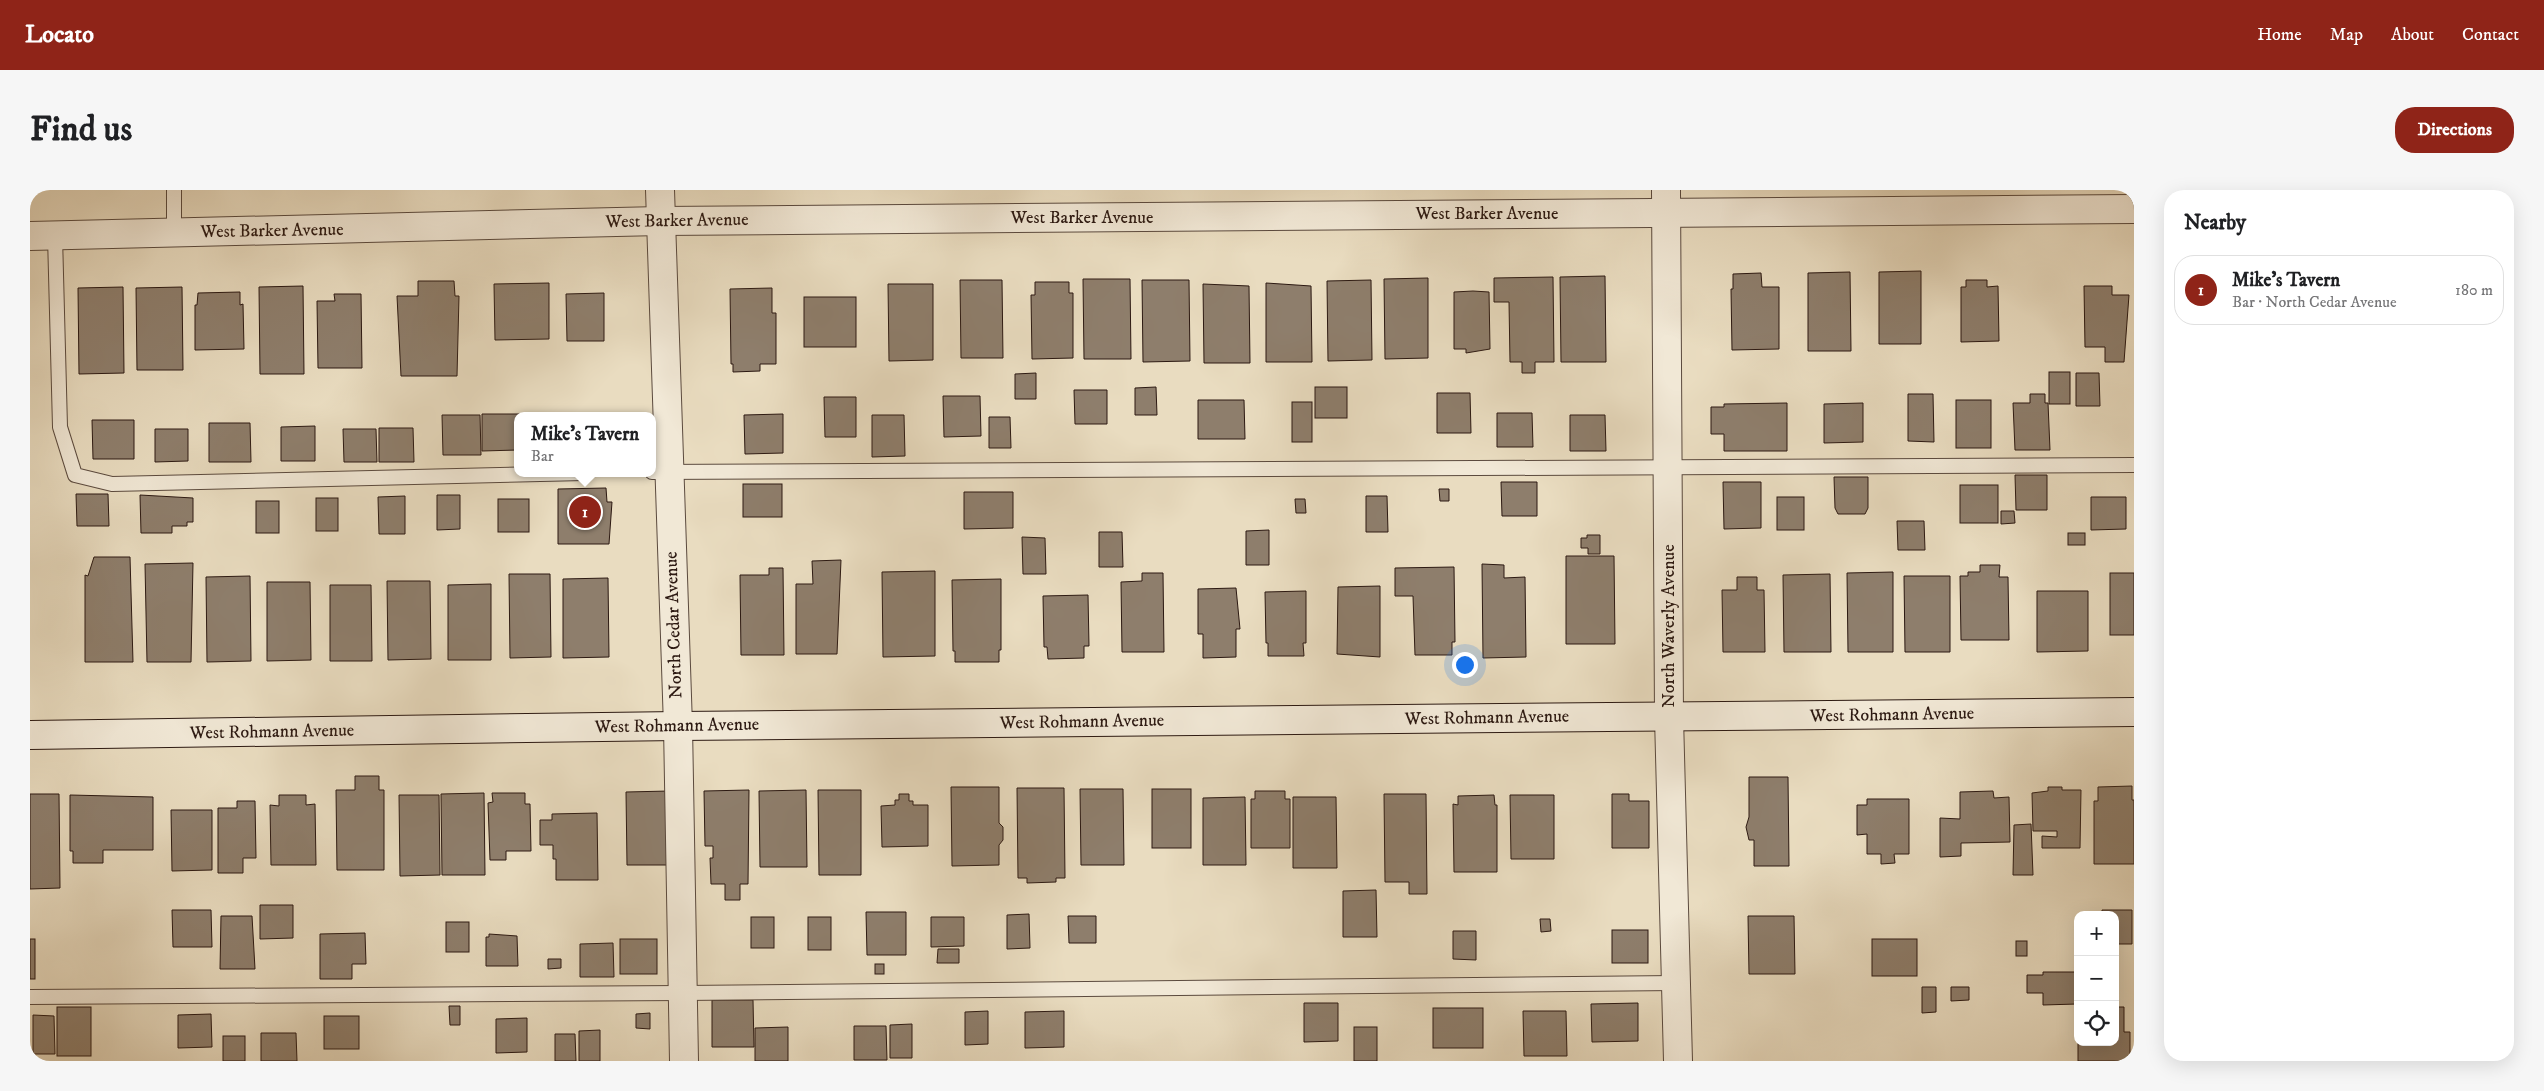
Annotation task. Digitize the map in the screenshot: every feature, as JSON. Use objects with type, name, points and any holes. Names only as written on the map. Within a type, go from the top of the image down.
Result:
[{"type":"street","name":"North Cedar Avenue","points":[[660,190],[661,471],[678,726],[684,1061]]},
{"type":"street","name":"West Barker Avenue","points":[[43,236],[660,221],[1666,201],[2134,209]]},
{"type":"street","name":"North Waverly Avenue","points":[[1666,201],[1669,717],[1678,1061]]},
{"type":"street","name":"West Rohmann Avenue","points":[[30,735],[678,726],[2134,712]]},
{"type":"lane","points":[[174,190],[174,233]]},
{"type":"lane","points":[[43,236],[60,426],[75,474],[112,484],[514,475]]},
{"type":"lane","points":[[661,471],[1668,465],[2134,465]]},
{"type":"lane","points":[[30,997],[683,993],[1676,983]]},
{"type":"building","points":[[1921,271],[1921,344],[1879,344],[1879,272]]},
{"type":"building","points":[[1850,272],[1851,351],[1808,351],[1808,273]]},
{"type":"building","points":[[1761,273],[1762,287],[1779,287],[1779,349],[1732,350],[1731,289],[1733,289],[1733,274]]},
{"type":"building","points":[[1605,276],[1606,362],[1561,362],[1560,277]]},
{"type":"building","points":[[1553,277],[1554,362],[1535,362],[1535,373],[1522,373],[1522,362],[1510,362],[1509,302],[1494,302],[1494,278]]},
{"type":"building","points":[[1428,278],[1428,358],[1385,359],[1384,279]]},
{"type":"building","points":[[1083,279],[1130,279],[1131,359],[1084,359]]},
{"type":"building","points":[[960,280],[1002,280],[1003,358],[961,358]]},
{"type":"building","points":[[1142,280],[1189,280],[1190,361],[1143,362]]},
{"type":"building","points":[[1371,280],[1372,360],[1328,361],[1327,281]]},
{"type":"building","points":[[1966,280],[1987,280],[1987,287],[1998,286],[1999,341],[1961,342],[1961,287],[1966,287]]},
{"type":"building","points":[[418,281],[454,281],[455,296],[459,296],[457,376],[401,376],[397,296],[418,296]]},
{"type":"building","points":[[1035,282],[1069,282],[1069,293],[1073,293],[1073,358],[1032,359],[1031,295],[1035,295]]},
{"type":"building","points":[[549,283],[549,339],[495,340],[494,284]]},
{"type":"building","points":[[1266,283],[1311,286],[1312,362],[1266,362]]},
{"type":"building","points":[[888,284],[933,284],[933,360],[889,361]]},
{"type":"building","points":[[1203,284],[1249,286],[1250,363],[1204,363]]},
{"type":"building","points":[[303,286],[304,374],[260,374],[259,287]]},
{"type":"building","points":[[2084,286],[2112,286],[2112,295],[2129,295],[2124,362],[2105,362],[2105,347],[2085,347]]},
{"type":"building","points":[[123,287],[124,373],[79,374],[78,288]]},
{"type":"building","points":[[182,287],[183,370],[137,370],[136,288]]},
{"type":"building","points":[[772,288],[772,313],[776,313],[776,364],[760,364],[760,371],[733,372],[733,364],[731,364],[730,289]]},
{"type":"building","points":[[240,292],[240,305],[243,304],[244,349],[195,350],[195,305],[197,305],[198,293]]},
{"type":"building","points":[[1454,292],[1489,292],[1490,349],[1466,353],[1466,349],[1454,349]]},
{"type":"building","points":[[604,293],[604,341],[567,341],[566,294]]},
{"type":"building","points":[[334,294],[361,294],[362,368],[318,368],[317,301],[335,301]]},
{"type":"building","points":[[804,297],[856,297],[856,347],[804,347]]},
{"type":"building","points":[[2049,372],[2070,372],[2070,404],[2049,404]]},
{"type":"building","points":[[1036,373],[1036,399],[1015,399],[1015,374]]},
{"type":"building","points":[[2076,373],[2099,373],[2100,406],[2076,406]]},
{"type":"building","points":[[1156,387],[1157,415],[1135,415],[1135,388]]},
{"type":"building","points":[[1315,387],[1347,387],[1347,418],[1315,418]]},
{"type":"building","points":[[1074,390],[1107,390],[1107,424],[1075,424]]},
{"type":"building","points":[[1437,393],[1470,393],[1471,433],[1437,433]]},
{"type":"building","points":[[1908,394],[1933,394],[1934,442],[1908,441]]},
{"type":"building","points":[[2030,394],[2045,394],[2045,403],[2048,403],[2050,450],[2015,450],[2013,403],[2030,403]]},
{"type":"building","points":[[943,396],[980,396],[981,436],[944,437]]},
{"type":"building","points":[[824,397],[856,397],[856,437],[825,437]]},
{"type":"building","points":[[1198,400],[1244,400],[1245,439],[1198,439]]},
{"type":"building","points":[[1956,400],[1991,400],[1991,448],[1956,448]]},
{"type":"building","points":[[1292,402],[1312,402],[1312,442],[1292,442]]},
{"type":"building","points":[[1787,403],[1787,451],[1724,451],[1724,434],[1711,434],[1711,407],[1724,407],[1724,404]]},
{"type":"building","points":[[1863,403],[1863,442],[1824,443],[1824,404]]},
{"type":"building","points":[[1497,413],[1532,413],[1533,447],[1497,447]]},
{"type":"building","points":[[482,414],[514,414],[514,450],[482,451]]},
{"type":"building","points":[[783,414],[783,453],[745,454],[744,415]]},
{"type":"building","points":[[442,415],[480,415],[481,455],[443,455]]},
{"type":"building","points":[[872,415],[904,415],[905,456],[872,457]]},
{"type":"building","points":[[1570,415],[1605,415],[1606,451],[1570,451]]},
{"type":"building","points":[[989,417],[1010,417],[1011,448],[989,448]]},
{"type":"building","points":[[92,420],[134,420],[134,459],[93,459]]},
{"type":"building","points":[[209,423],[250,423],[251,462],[209,462]]},
{"type":"building","points":[[315,426],[315,461],[281,461],[281,427]]},
{"type":"building","points":[[379,428],[413,428],[414,462],[379,462]]},
{"type":"building","points":[[155,429],[188,429],[188,461],[155,462]]},
{"type":"building","points":[[343,429],[376,429],[377,462],[344,462]]},
{"type":"building","points":[[2015,475],[2047,475],[2047,510],[2016,510]]},
{"type":"building","points":[[1834,477],[1868,477],[1868,508],[1865,514],[1838,514],[1835,508]]},
{"type":"building","points":[[1501,482],[1537,482],[1537,516],[1502,516]]},
{"type":"building","points":[[1723,482],[1761,482],[1761,528],[1724,529]]},
{"type":"building","points":[[743,484],[782,484],[782,517],[743,517]]},
{"type":"building","points":[[1960,485],[1998,485],[1998,523],[1960,523]]},
{"type":"building","points":[[606,488],[607,502],[612,502],[609,544],[558,544],[558,489]]},
{"type":"building","points":[[1439,489],[1449,489],[1449,501],[1440,501]]},
{"type":"building","points":[[964,492],[1013,492],[1013,528],[964,529]]},
{"type":"building","points":[[76,494],[108,494],[109,526],[77,526]]},
{"type":"building","points":[[140,495],[193,498],[193,522],[187,522],[187,526],[172,526],[172,533],[141,533]]},
{"type":"building","points":[[437,495],[460,495],[460,529],[437,530]]},
{"type":"building","points":[[405,496],[405,534],[379,534],[378,497]]},
{"type":"building","points":[[1366,496],[1387,496],[1388,532],[1366,532]]},
{"type":"building","points":[[1777,497],[1804,497],[1804,530],[1777,530]]},
{"type":"building","points":[[2091,497],[2126,497],[2126,529],[2091,530]]},
{"type":"building","points":[[316,498],[338,498],[338,531],[316,531]]},
{"type":"building","points":[[498,499],[529,499],[529,532],[498,532]]},
{"type":"building","points":[[1295,499],[1305,499],[1306,513],[1296,513]]},
{"type":"building","points":[[256,501],[279,501],[279,533],[256,533]]},
{"type":"building","points":[[2001,511],[2014,511],[2015,523],[2001,524]]},
{"type":"building","points":[[1897,521],[1924,521],[1925,550],[1898,550]]},
{"type":"building","points":[[1269,530],[1269,565],[1246,565],[1246,531]]},
{"type":"building","points":[[1099,532],[1122,532],[1123,567],[1099,567]]},
{"type":"building","points":[[2068,533],[2085,533],[2085,545],[2068,545]]},
{"type":"building","points":[[1587,535],[1600,535],[1600,554],[1588,554],[1588,548],[1581,548],[1581,538],[1587,538]]},
{"type":"building","points":[[1022,537],[1045,538],[1046,574],[1023,574]]},
{"type":"building","points":[[1566,556],[1614,556],[1615,644],[1566,644]]},
{"type":"building","points":[[94,557],[130,557],[133,662],[85,662],[85,575],[88,576]]},
{"type":"building","points":[[841,560],[837,654],[796,654],[796,584],[813,584],[812,561]]},
{"type":"building","points":[[193,563],[191,662],[147,662],[145,564]]},
{"type":"building","points":[[1482,564],[1504,565],[1504,578],[1525,577],[1526,657],[1483,658]]},
{"type":"building","points":[[1980,565],[2000,565],[1999,577],[2008,577],[2009,640],[1961,640],[1960,576],[1968,576],[1968,572],[1980,572]]},
{"type":"building","points":[[1454,567],[1455,642],[1452,642],[1452,655],[1415,655],[1413,596],[1395,596],[1395,568]]},
{"type":"building","points":[[769,568],[783,568],[784,655],[741,655],[740,575],[769,575]]},
{"type":"building","points":[[935,571],[935,656],[883,657],[882,572]]},
{"type":"building","points":[[1893,572],[1893,652],[1848,652],[1847,573]]},
{"type":"building","points":[[1142,573],[1163,573],[1164,652],[1122,652],[1121,582],[1142,581]]},
{"type":"building","points":[[2110,573],[2134,573],[2134,635],[2110,635]]},
{"type":"building","points":[[509,574],[550,574],[551,657],[510,658]]},
{"type":"building","points":[[1830,574],[1831,652],[1784,652],[1783,575]]},
{"type":"building","points":[[250,576],[251,661],[207,662],[206,577]]},
{"type":"building","points":[[1904,576],[1950,576],[1950,652],[1905,652]]},
{"type":"building","points":[[1737,577],[1757,577],[1757,590],[1764,590],[1765,652],[1723,652],[1722,590],[1737,590]]},
{"type":"building","points":[[608,578],[609,657],[563,658],[563,579]]},
{"type":"building","points":[[1001,579],[1001,650],[999,650],[999,662],[955,662],[955,651],[953,651],[952,580]]},
{"type":"building","points":[[387,581],[430,581],[431,659],[388,660]]},
{"type":"building","points":[[267,582],[310,582],[311,660],[267,661]]},
{"type":"building","points":[[491,584],[491,660],[448,660],[448,585]]},
{"type":"building","points":[[330,585],[371,585],[372,661],[330,661]]},
{"type":"building","points":[[1380,586],[1380,657],[1337,654],[1338,587]]},
{"type":"building","points":[[1236,588],[1240,629],[1236,629],[1236,657],[1203,658],[1203,634],[1198,634],[1198,589]]},
{"type":"building","points":[[1306,591],[1306,643],[1303,643],[1304,656],[1268,656],[1265,592]]},
{"type":"building","points":[[2037,591],[2088,591],[2088,651],[2037,652]]},
{"type":"building","points":[[1088,595],[1089,646],[1084,646],[1084,658],[1048,659],[1047,647],[1044,647],[1043,596]]},
{"type":"building","points":[[355,776],[379,776],[379,790],[384,790],[384,870],[337,870],[336,790],[355,790]]},
{"type":"building","points":[[1749,777],[1788,777],[1789,866],[1754,866],[1754,840],[1749,840],[1746,827],[1749,817]]},
{"type":"building","points":[[2132,786],[2132,800],[2134,800],[2134,864],[2094,864],[2094,801],[2098,801],[2098,787]]},
{"type":"building","points":[[951,787],[999,787],[999,823],[1003,827],[1003,840],[999,845],[999,865],[952,866]]},
{"type":"building","points":[[2048,787],[2062,787],[2062,790],[2081,790],[2080,848],[2042,848],[2042,836],[2057,837],[2057,831],[2033,831],[2032,793],[2048,791]]},
{"type":"building","points":[[1017,788],[1064,788],[1065,878],[1056,878],[1056,882],[1027,883],[1027,878],[1018,878]]},
{"type":"building","points":[[1080,789],[1123,789],[1124,865],[1081,865]]},
{"type":"building","points":[[1152,789],[1191,789],[1191,848],[1152,848]]},
{"type":"building","points":[[749,790],[748,884],[740,884],[740,900],[725,900],[725,884],[711,884],[710,858],[713,858],[713,846],[705,846],[704,791]]},
{"type":"building","points":[[806,790],[807,867],[760,867],[759,791]]},
{"type":"building","points":[[818,790],[861,790],[861,875],[819,875]]},
{"type":"building","points":[[669,791],[670,865],[627,865],[626,792]]},
{"type":"building","points":[[1255,791],[1285,791],[1285,799],[1290,799],[1290,848],[1251,848],[1251,799],[1255,799]]},
{"type":"building","points":[[1993,791],[1994,798],[2009,797],[2010,842],[1961,843],[1961,856],[1940,857],[1940,818],[1960,819],[1960,792]]},
{"type":"building","points":[[484,793],[485,875],[442,875],[441,794]]},
{"type":"building","points":[[492,793],[525,793],[525,804],[530,804],[531,851],[506,851],[506,860],[490,860],[488,803],[493,802]]},
{"type":"building","points":[[30,794],[59,794],[60,888],[30,889]]},
{"type":"building","points":[[899,794],[909,794],[909,801],[913,801],[913,805],[928,805],[928,846],[882,847],[881,806],[895,805],[895,800],[899,800]]},
{"type":"building","points":[[1384,794],[1426,794],[1427,894],[1409,894],[1409,882],[1385,882]]},
{"type":"building","points":[[1612,794],[1629,794],[1629,801],[1649,801],[1649,848],[1612,848]]},
{"type":"building","points":[[70,795],[153,797],[153,850],[103,850],[103,863],[73,863],[73,851],[70,851]]},
{"type":"building","points":[[279,795],[306,795],[306,805],[315,804],[316,865],[271,865],[270,805],[279,806]]},
{"type":"building","points":[[399,795],[439,795],[440,875],[400,876]]},
{"type":"building","points":[[1494,795],[1495,805],[1497,805],[1497,872],[1454,872],[1453,804],[1458,805],[1458,796]]},
{"type":"building","points":[[1510,795],[1554,795],[1554,859],[1511,859]]},
{"type":"building","points":[[1245,797],[1246,865],[1203,865],[1203,798]]},
{"type":"building","points":[[1293,797],[1336,797],[1337,868],[1293,868]]},
{"type":"building","points":[[1867,799],[1909,799],[1909,854],[1894,854],[1895,863],[1881,864],[1881,854],[1867,854],[1867,834],[1857,835],[1857,805],[1867,805]]},
{"type":"building","points":[[237,801],[255,801],[256,858],[243,858],[243,873],[218,873],[218,808],[237,808]]},
{"type":"building","points":[[171,810],[212,810],[212,870],[172,871]]},
{"type":"building","points":[[597,813],[598,880],[556,880],[556,859],[553,859],[553,845],[540,845],[540,820],[552,820],[552,814]]},
{"type":"building","points":[[2031,824],[2033,875],[2013,875],[2014,825]]},
{"type":"building","points":[[1376,890],[1377,937],[1343,937],[1343,891]]},
{"type":"building","points":[[260,905],[293,905],[293,938],[260,939]]},
{"type":"building","points":[[172,910],[211,910],[212,947],[173,947]]},
{"type":"building","points":[[2132,910],[2132,944],[2119,944],[2119,911],[2102,911]]},
{"type":"building","points":[[866,912],[906,912],[906,955],[867,955]]},
{"type":"building","points":[[1029,914],[1030,948],[1007,949],[1007,915]]},
{"type":"building","points":[[221,916],[252,916],[255,969],[220,969]]},
{"type":"building","points":[[1068,916],[1096,916],[1096,943],[1069,943]]},
{"type":"building","points":[[1748,916],[1794,916],[1795,974],[1749,974]]},
{"type":"building","points":[[751,917],[774,917],[774,948],[751,948]]},
{"type":"building","points":[[808,917],[831,917],[831,950],[808,950]]},
{"type":"building","points":[[931,917],[964,917],[964,946],[931,947]]},
{"type":"building","points":[[1540,919],[1550,919],[1551,931],[1541,932]]},
{"type":"building","points":[[446,922],[469,922],[469,952],[446,952]]},
{"type":"building","points":[[1612,930],[1648,930],[1648,963],[1612,963]]},
{"type":"building","points":[[1453,931],[1476,931],[1476,960],[1453,959]]},
{"type":"building","points":[[365,933],[366,964],[352,964],[352,979],[320,979],[320,934]]},
{"type":"building","points":[[489,934],[517,936],[518,966],[486,966],[486,937],[489,937]]},
{"type":"building","points":[[30,939],[35,939],[35,979],[30,979]]},
{"type":"building","points":[[620,939],[657,939],[657,974],[620,974]]},
{"type":"building","points":[[1872,939],[1917,939],[1917,976],[1872,976]]},
{"type":"building","points":[[2016,941],[2027,941],[2027,956],[2016,956]]},
{"type":"building","points":[[613,943],[614,977],[580,977],[580,944]]},
{"type":"building","points":[[938,949],[959,949],[959,963],[937,963]]},
{"type":"building","points":[[548,959],[561,959],[561,968],[548,969]]},
{"type":"building","points":[[875,964],[884,964],[884,974],[875,974]]},
{"type":"building","points":[[2043,972],[2074,972],[2074,1004],[2043,1005],[2043,993],[2027,993],[2027,975],[2043,975]]},
{"type":"building","points":[[1922,987],[1936,987],[1936,1012],[1922,1013]]},
{"type":"building","points":[[1951,987],[1969,987],[1969,1000],[1951,1001]]},
{"type":"building","points":[[712,1000],[753,1000],[754,1047],[712,1047]]},
{"type":"building","points":[[1304,1003],[1338,1003],[1338,1041],[1304,1042]]},
{"type":"building","points":[[1638,1003],[1638,1041],[1592,1042],[1591,1004]]},
{"type":"building","points":[[449,1006],[460,1006],[460,1025],[450,1025]]},
{"type":"building","points":[[57,1007],[91,1007],[91,1056],[57,1056]]},
{"type":"building","points":[[2119,1007],[2124,1007],[2124,1032],[2130,1032],[2130,1061],[2078,1061],[2078,1046],[2119,1046]]},
{"type":"building","points":[[1433,1008],[1483,1008],[1483,1048],[1433,1048]]},
{"type":"building","points":[[988,1011],[988,1044],[965,1045],[965,1012]]},
{"type":"building","points":[[1064,1011],[1064,1047],[1025,1048],[1025,1012]]},
{"type":"building","points":[[1523,1011],[1566,1011],[1567,1056],[1524,1056]]},
{"type":"building","points":[[650,1013],[650,1029],[636,1028],[636,1014]]},
{"type":"building","points":[[211,1014],[212,1047],[178,1048],[178,1015]]},
{"type":"building","points":[[33,1015],[54,1016],[55,1054],[33,1054]]},
{"type":"building","points":[[324,1016],[359,1016],[359,1049],[324,1049]]},
{"type":"building","points":[[527,1018],[527,1052],[496,1053],[496,1019]]},
{"type":"building","points":[[912,1024],[912,1058],[890,1058],[890,1025]]},
{"type":"building","points":[[854,1026],[886,1026],[887,1060],[854,1060]]},
{"type":"building","points":[[788,1027],[788,1061],[755,1061],[755,1028]]},
{"type":"building","points":[[1354,1027],[1377,1027],[1377,1061],[1354,1061]]},
{"type":"building","points":[[600,1030],[600,1061],[579,1061],[579,1031]]},
{"type":"building","points":[[261,1033],[296,1033],[297,1061],[261,1061]]},
{"type":"building","points":[[555,1034],[575,1034],[576,1061],[555,1061]]},
{"type":"building","points":[[223,1036],[245,1036],[245,1061],[223,1061]]},
{"type":"place","name":"Mike's Tavern","points":[[585,512]]}]
